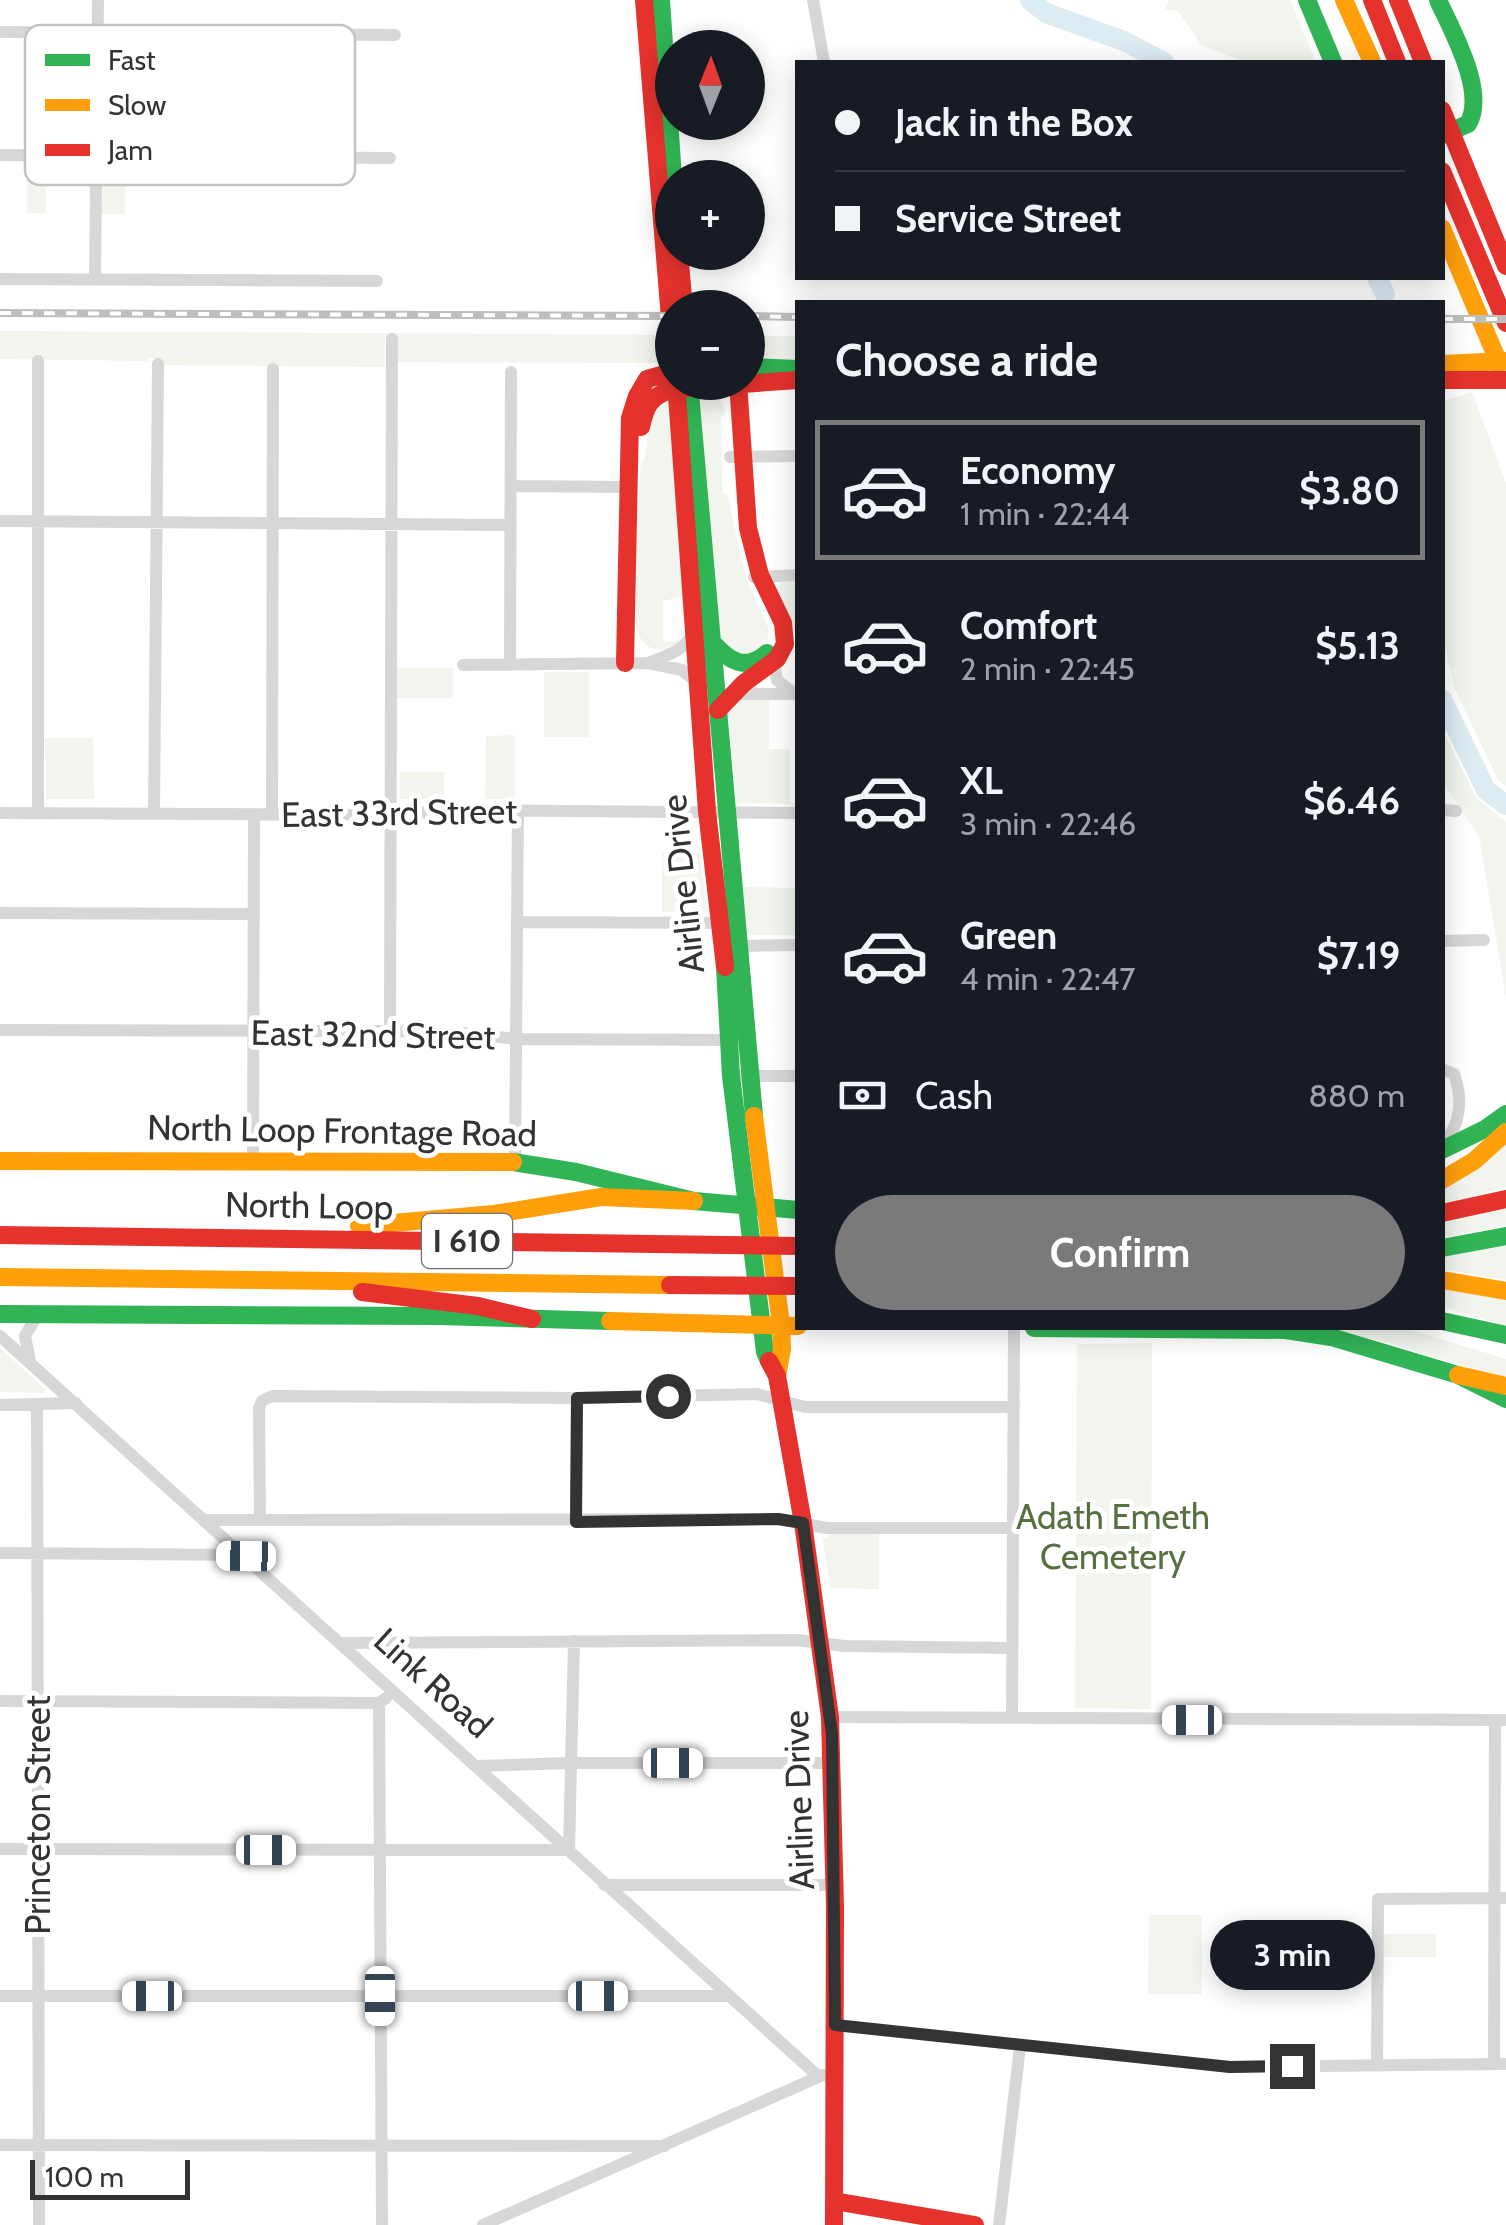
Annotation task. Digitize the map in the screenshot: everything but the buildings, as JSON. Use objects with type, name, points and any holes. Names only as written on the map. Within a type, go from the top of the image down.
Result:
[{"type":"main road","points":[[644,0],[663,160]]},
{"type":"main road","points":[[661,0],[665,160]]},
{"type":"main road","points":[[1307,0],[1333,60]]},
{"type":"main road","points":[[1344,0],[1371,60]]},
{"type":"main road","points":[[1372,0],[1397,60]]},
{"type":"main road","points":[[1398,0],[1420,56]]},
{"type":"main road","points":[[1438,0],[1476,102],[1474,118],[1466,126],[1445,134]]},
{"type":"main road","points":[[1445,117],[1506,266]]},
{"type":"main road","points":[[1445,178],[1506,324]]},
{"type":"main road","points":[[1445,235],[1506,380],[1445,380]]},
{"type":"main road","points":[[1445,364],[1506,361]]},
{"type":"main road","points":[[765,375],[795,370]]},
{"type":"main road","points":[[625,663],[630,460],[627,450],[638,392],[655,376]]},
{"type":"main road","points":[[765,380],[795,380]]},
{"type":"main road","points":[[630,460],[637,448],[644,409],[655,396]]},
{"type":"main road","name":"Airline Drive","points":[[679,400],[718,710],[717,811]]},
{"type":"main road","name":"Airline Drive","points":[[689,400],[687,442],[699,684],[731,923],[740,1076],[757,1207],[761,1324],[765,1352],[776,1376],[803,1523],[830,1718],[835,2025],[827,2074],[834,2225]]},
{"type":"main road","points":[[711,641],[732,663],[751,665],[764,658],[776,632],[735,517],[736,400]]},
{"type":"main road","points":[[718,710],[732,694],[779,658],[786,630],[756,576]]},
{"type":"main road","points":[[1445,1146],[1485,1129],[1506,1114]]},
{"type":"main road","points":[[1445,1178],[1474,1161],[1506,1132]]},
{"type":"main road","name":"North Loop Frontage Road","points":[[0,1161],[515,1162],[576,1172],[694,1201],[795,1210]]},
{"type":"main road","points":[[226,1237],[494,1214],[601,1197],[694,1201]]},
{"type":"main road","points":[[1445,1212],[1506,1199]]},
{"type":"main road","name":"Airline Drive","points":[[757,1207],[789,1325],[776,1376]]},
{"type":"main road","name":"North Loop","points":[[0,1235],[795,1246]]},
{"type":"main road","points":[[1445,1247],[1506,1236]]},
{"type":"main road","name":"North Loop","points":[[0,1276],[795,1286]]},
{"type":"main road","points":[[250,1277],[478,1306],[532,1319]]},
{"type":"main road","points":[[1445,1281],[1506,1291]]},
{"type":"main road","points":[[0,1314],[789,1325]]},
{"type":"main road","points":[[1445,1322],[1506,1335]]},
{"type":"main road","points":[[1468,1328],[1506,1347]]},
{"type":"main road","points":[[1286,1330],[1345,1341],[1506,1386]]},
{"type":"main road","points":[[1458,1375],[1506,1399]]},
{"type":"main road","points":[[834,2201],[976,2225]]},
{"type":"street","points":[[813,0],[824,60]]},
{"type":"street","points":[[0,32],[25,32]]},
{"type":"street","points":[[355,35],[396,35]]},
{"type":"street","points":[[0,155],[25,155]]},
{"type":"street","points":[[355,158],[390,158]]},
{"type":"street","points":[[94,185],[95,279]]},
{"type":"street","points":[[0,278],[378,281]]},
{"type":"street","points":[[390,1030],[392,338]]},
{"type":"street","points":[[38,361],[38,813]]},
{"type":"street","points":[[154,814],[158,364]]},
{"type":"street","points":[[272,814],[273,369]]},
{"type":"street","points":[[510,665],[511,372]]},
{"type":"street","points":[[735,456],[795,456]]},
{"type":"street","points":[[511,486],[627,488]]},
{"type":"street","points":[[0,521],[511,525]]},
{"type":"street","points":[[756,576],[795,575]]},
{"type":"street","points":[[648,663],[675,653],[688,643],[695,624]]},
{"type":"street","points":[[779,658],[775,667],[777,680],[795,693]]},
{"type":"street","points":[[463,666],[648,663],[682,670],[699,684]]},
{"type":"street","points":[[732,694],[795,694]]},
{"type":"street","name":"East 33rd Street","points":[[0,812],[390,816],[462,810],[795,813]]},
{"type":"street","points":[[515,1162],[518,811]]},
{"type":"street","points":[[253,1160],[254,815]]},
{"type":"street","points":[[0,913],[254,914]]},
{"type":"street","points":[[518,922],[731,923]]},
{"type":"street","points":[[1445,940],[1484,940]]},
{"type":"street","points":[[733,946],[795,945]]},
{"type":"street","name":"East 32nd Street","points":[[0,1030],[390,1030],[516,1039],[737,1040]]},
{"type":"street","points":[[1445,1070],[1454,1074],[1458,1089],[1458,1122],[1445,1142]]},
{"type":"street","points":[[740,1076],[795,1076]]},
{"type":"street","points":[[30,1360],[26,1336],[38,1314]]},
{"type":"street","points":[[1012,1718],[1014,1330]]},
{"type":"street","name":"Link Road","points":[[0,1336],[208,1520],[792,2054],[827,2074]]},
{"type":"street","points":[[260,1519],[260,1408],[268,1397],[758,1394],[805,1407],[1014,1407]]},
{"type":"street","points":[[576,1522],[577,1398]]},
{"type":"street","points":[[0,1405],[76,1403]]},
{"type":"street","name":"Princeton Street","points":[[36,1405],[39,2225]]},
{"type":"street","points":[[208,1520],[778,1519],[827,1528],[1013,1528]]},
{"type":"street","points":[[0,1553],[246,1556]]},
{"type":"street","points":[[341,1643],[797,1640],[1012,1648]]},
{"type":"street","points":[[0,1849],[569,1850],[574,1641]]},
{"type":"street","points":[[0,1701],[379,1703],[395,1694]]},
{"type":"street","points":[[379,1703],[382,2225]]},
{"type":"street","points":[[830,1718],[1500,1720],[1500,2064],[1230,2067],[835,2025]]},
{"type":"street","points":[[478,1766],[832,1763]]},
{"type":"street","points":[[604,1884],[835,1885]]},
{"type":"street","points":[[1376,2066],[1378,1898],[1500,1898]]},
{"type":"street","points":[[0,1996],[728,1996]]},
{"type":"street","points":[[1000,2225],[1020,2047]]},
{"type":"street","points":[[792,2054],[796,2086]]},
{"type":"street","points":[[482,2225],[827,2074]]},
{"type":"street","points":[[0,2145],[665,2146]]},
{"type":"green space","points":[[1169,0],[1290,0],[1315,60],[1240,60],[1202,46],[1178,11],[1165,9]]},
{"type":"green space","points":[[27,185],[46,185],[46,213],[27,213]]},
{"type":"green space","points":[[103,185],[125,185],[125,214],[102,214]]},
{"type":"green space","points":[[0,331],[655,335],[655,363],[397,362],[397,339],[385,338],[384,367],[162,365],[162,359],[148,358],[0,359]]},
{"type":"green space","points":[[765,336],[795,336],[795,363],[765,362]]},
{"type":"green space","points":[[1472,392],[1506,483],[1506,786],[1498,780],[1455,689],[1445,646],[1445,400]]},
{"type":"green space","points":[[660,400],[722,402],[723,493],[727,494],[746,577],[769,630],[767,641],[755,653],[736,654],[722,645],[703,440],[671,443],[683,596],[663,601],[663,642],[680,640],[660,650],[649,647],[639,636],[636,540],[641,461],[652,415],[648,413]]},
{"type":"green space","points":[[795,581],[795,631],[791,631],[776,590],[782,582]]},
{"type":"green space","points":[[397,668],[453,668],[453,698],[397,698]]},
{"type":"green space","points":[[544,672],[589,672],[589,737],[544,737]]},
{"type":"green space","points":[[741,698],[769,698],[769,749],[790,749],[790,804],[736,803],[728,708]]},
{"type":"green space","points":[[1445,734],[1476,798],[1506,822],[1506,997],[1479,836],[1445,786]]},
{"type":"green space","points":[[515,735],[515,799],[485,799],[486,736]]},
{"type":"green space","points":[[45,738],[93,738],[94,799],[46,799]]},
{"type":"green space","points":[[400,772],[444,772],[444,799],[400,799]]},
{"type":"green space","points":[[662,853],[701,853],[707,912],[662,912]]},
{"type":"green space","points":[[743,887],[795,888],[795,935],[747,935]]},
{"type":"green space","points":[[1506,1140],[1506,1187],[1445,1205],[1445,1186]]},
{"type":"green space","points":[[1506,1206],[1506,1226],[1445,1238],[1445,1219]]},
{"type":"green space","points":[[1506,1243],[1506,1280],[1445,1269],[1445,1254]]},
{"type":"green space","points":[[1445,1288],[1506,1298],[1506,1326],[1445,1308]]},
{"type":"green space","points":[[1334,1330],[1411,1330],[1506,1359],[1506,1380],[1386,1342]]},
{"type":"green space","name":"Adath Emeth Cemetery","points":[[1152,1343],[1151,1709],[1075,1708],[1077,1344]]},
{"type":"green space","points":[[0,1348],[46,1390],[44,1393],[0,1392]]},
{"type":"green space","points":[[832,1534],[879,1534],[879,1589],[830,1588],[823,1539]]},
{"type":"green space","points":[[1149,1915],[1202,1915],[1202,1994],[1148,1994]]},
{"type":"green space","points":[[1384,1934],[1436,1934],[1436,1957],[1384,1957]]},
{"type":"waterway","points":[[1030,0],[1046,13],[1124,41],[1160,60]]},
{"type":"waterway","points":[[1378,280],[1385,294]]},
{"type":"waterway","points":[[1445,705],[1486,790],[1506,805]]},
{"type":"railway","points":[[0,313],[655,316]]},
{"type":"railway","points":[[765,316],[795,317]]},
{"type":"railway","points":[[1445,319],[1506,319]]},
{"type":"traffic: fast","points":[[661,0],[672,160]]},
{"type":"traffic: fast","points":[[1307,0],[1332,60]]},
{"type":"traffic: fast","points":[[1438,0],[1459,44],[1473,95],[1468,124],[1445,134]]},
{"type":"traffic: fast","points":[[765,368],[795,369]]},
{"type":"traffic: fast","points":[[691,400],[754,1116]]},
{"type":"traffic: fast","points":[[712,642],[738,662],[752,662],[767,653]]},
{"type":"traffic: fast","points":[[725,967],[731,1076],[769,1361]]},
{"type":"traffic: fast","points":[[1445,1149],[1506,1114]]},
{"type":"traffic: fast","points":[[513,1162],[576,1172],[694,1201],[795,1210]]},
{"type":"traffic: fast","points":[[1445,1247],[1506,1236]]},
{"type":"traffic: fast","points":[[0,1314],[439,1316],[610,1321]]},
{"type":"traffic: fast","points":[[1445,1322],[1506,1335]]},
{"type":"traffic: fast","points":[[1286,1330],[1331,1337],[1458,1375],[1506,1399]]},
{"type":"traffic: slow","points":[[1344,0],[1371,60]]},
{"type":"traffic: slow","points":[[1445,235],[1506,380]]},
{"type":"traffic: slow","points":[[1445,364],[1506,361]]},
{"type":"traffic: slow","points":[[754,1116],[781,1325],[777,1376]]},
{"type":"traffic: slow","points":[[1445,1178],[1474,1161],[1506,1132]]},
{"type":"traffic: slow","points":[[0,1161],[513,1162]]},
{"type":"traffic: slow","points":[[359,1226],[494,1214],[601,1197],[694,1201]]},
{"type":"traffic: slow","points":[[0,1277],[670,1285]]},
{"type":"traffic: slow","points":[[1445,1281],[1506,1291]]},
{"type":"traffic: slow","points":[[610,1321],[795,1326]]},
{"type":"traffic: slow","points":[[1458,1375],[1506,1386]]},
{"type":"traffic: jam","points":[[644,0],[668,290]]},
{"type":"traffic: jam","points":[[1372,0],[1396,60]]},
{"type":"traffic: jam","points":[[1398,0],[1422,60]]},
{"type":"traffic: jam","points":[[1445,117],[1506,266]]},
{"type":"traffic: jam","points":[[1445,178],[1506,323]]},
{"type":"traffic: jam","points":[[681,270],[682,290]]},
{"type":"traffic: jam","points":[[625,663],[630,418],[647,379],[655,377]]},
{"type":"traffic: jam","points":[[641,427],[650,403],[672,389],[795,380]]},
{"type":"traffic: jam","points":[[1445,380],[1506,380]]},
{"type":"traffic: jam","points":[[677,400],[707,811],[725,967]]},
{"type":"traffic: jam","points":[[718,710],[744,683],[777,659],[785,644],[783,623],[760,575],[748,528],[739,400]]},
{"type":"traffic: jam","points":[[1445,1212],[1506,1199]]},
{"type":"traffic: jam","points":[[0,1235],[795,1246]]},
{"type":"traffic: jam","points":[[670,1285],[795,1286]]},
{"type":"traffic: jam","points":[[362,1292],[478,1306],[532,1319]]},
{"type":"traffic: jam","points":[[769,1361],[777,1376],[803,1523],[830,1717],[835,1907],[834,2225]]},
{"type":"traffic: jam","points":[[834,2201],[975,2225]]},
{"type":"route","points":[[668,1396],[577,1398],[576,1522],[778,1519],[803,1523],[832,1734],[835,2025],[1230,2067],[1292,2066]]}]
